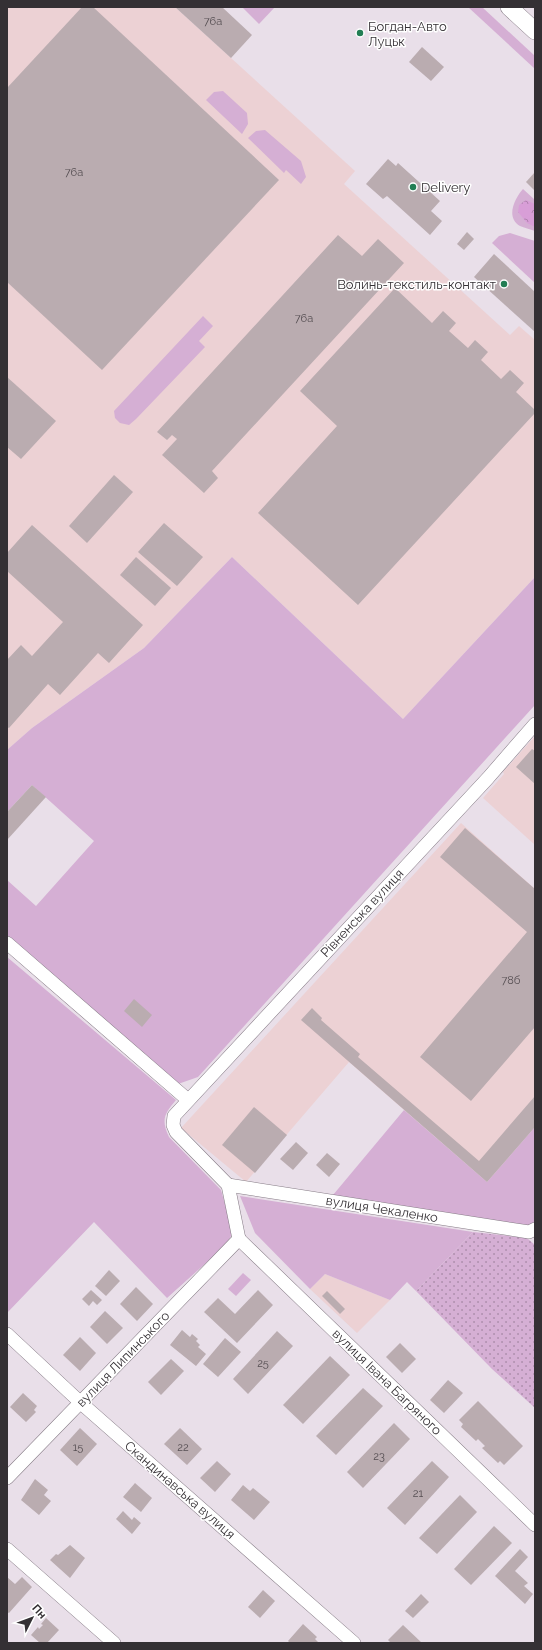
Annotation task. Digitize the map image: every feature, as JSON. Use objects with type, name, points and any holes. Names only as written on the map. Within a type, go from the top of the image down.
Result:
[{"type":"main road","points":[[509,7],[535,31]]},
{"type":"street","name":"Рівненська вулиця","points":[[228,1186],[176,1132],[173,1125],[174,1116],[488,778],[535,724]]},
{"type":"street","points":[[7,943],[188,1100]]},
{"type":"street","points":[[228,1186],[239,1239]]},
{"type":"street","name":"вулиця Чекаленко","points":[[228,1186],[529,1232],[535,1229]]},
{"type":"street","name":"вулиця Липинського","points":[[7,1478],[239,1239]]},
{"type":"street","name":"вулиця Івана Багряного","points":[[239,1239],[535,1525]]},
{"type":"street","name":"Скандинавська вулиця","points":[[7,1334],[81,1403],[354,1643]]},
{"type":"street","points":[[7,1549],[114,1643]]},
{"type":"shaded area","points":[[7,7],[175,7],[355,171],[344,184],[510,335],[519,326],[535,340],[535,577],[403,719],[232,557],[144,648],[32,728],[7,750]]},
{"type":"shaded area","points":[[242,7],[275,7],[259,24]]},
{"type":"shaded area","points":[[468,7],[482,7],[535,56],[535,69]]},
{"type":"shaded area","points":[[223,91],[247,113],[248,124],[242,134],[206,100],[214,92]]},
{"type":"shaded area","points":[[265,130],[301,161],[306,177],[301,184],[286,170],[284,173],[248,138],[256,131]]},
{"type":"shaded area","points":[[523,189],[535,200],[535,231],[520,226],[513,218],[512,213],[515,202]]},
{"type":"shaded area","points":[[510,233],[535,241],[535,283],[492,243],[499,236]]},
{"type":"shaded area","points":[[203,316],[213,326],[199,341],[205,347],[136,419],[129,425],[120,423],[115,418],[114,411]]},
{"type":"shaded area","points":[[232,557],[403,719],[535,577],[535,705],[198,1077],[178,1084],[7,935],[7,880],[36,906],[94,841],[32,785],[7,812],[7,750],[32,728],[144,648]]},
{"type":"shaded area","points":[[535,736],[535,845],[483,798],[504,774],[503,772]]},
{"type":"shaded area","points":[[461,823],[535,889],[535,1127],[487,1182],[349,1062],[246,1182],[181,1128]]},
{"type":"shaded area","points":[[7,957],[176,1100],[166,1113],[165,1117],[165,1126],[169,1137],[221,1190],[233,1232],[227,1244],[167,1298],[94,1222],[7,1313]]},
{"type":"shaded area","points":[[404,1110],[487,1182],[535,1127],[535,1222],[529,1226],[333,1195]]},
{"type":"shaded area","points":[[240,1196],[473,1232],[416,1291],[407,1282],[390,1300],[325,1274],[310,1289],[255,1233]]},
{"type":"shaded area","points":[[473,1232],[527,1238],[535,1245],[535,1408],[492,1369],[416,1291]]},
{"type":"shaded area","points":[[243,1273],[251,1280],[236,1296],[228,1289]]},
{"type":"shaded area","points":[[325,1274],[390,1300],[357,1333],[310,1289]]},
{"type":"green space","points":[[526,200],[535,204],[535,227],[527,223],[518,212],[519,205]]},
{"type":"building","points":[[82,7],[93,7],[279,180],[102,370],[7,282],[7,88]]},
{"type":"building","points":[[175,7],[222,7],[252,35],[231,58]]},
{"type":"building","points":[[422,47],[444,67],[431,81],[409,62]]},
{"type":"building","points":[[388,159],[396,166],[398,163],[440,201],[431,211],[442,221],[430,235],[387,196],[383,199],[366,184]]},
{"type":"building","points":[[535,172],[535,191],[526,182]]},
{"type":"building","points":[[467,232],[474,239],[464,250],[457,244]]},
{"type":"building","points":[[338,235],[362,256],[378,239],[404,263],[212,471],[218,478],[204,493],[162,455],[177,439],[172,435],[167,440],[157,432]]},
{"type":"building","name":"Волинь-текстиль-контакт","points":[[494,254],[535,292],[535,332],[474,277]]},
{"type":"building","points":[[395,288],[432,323],[443,311],[456,323],[449,331],[468,348],[475,340],[488,352],[481,360],[501,379],[510,370],[524,383],[516,392],[535,410],[535,413],[358,605],[258,513],[337,426],[300,391]]},
{"type":"building","points":[[7,377],[56,421],[21,459],[7,447]]},
{"type":"building","points":[[114,475],[133,492],[87,543],[69,526]]},
{"type":"building","points":[[164,523],[203,557],[177,586],[138,552]]},
{"type":"building","points":[[32,525],[143,625],[109,663],[98,653],[60,695],[48,684],[9,728],[7,727],[7,660],[21,645],[32,656],[63,622],[7,571],[7,553]]},
{"type":"building","points":[[136,557],[171,588],[155,606],[120,575]]},
{"type":"building","points":[[532,749],[535,751],[535,784],[516,767]]},
{"type":"building","points":[[32,785],[46,797],[7,840],[7,812]]},
{"type":"building","points":[[465,828],[535,889],[535,1027],[471,1101],[420,1057],[527,932],[440,857]]},
{"type":"building","points":[[134,999],[152,1015],[142,1027],[124,1011]]},
{"type":"building","points":[[312,1008],[322,1018],[321,1020],[360,1054],[358,1057],[479,1161],[535,1096],[535,1127],[487,1182],[301,1020]]},
{"type":"building","points":[[254,1107],[287,1135],[255,1173],[222,1145]]},
{"type":"building","points":[[296,1142],[308,1153],[293,1170],[280,1159]]},
{"type":"building","points":[[327,1153],[340,1164],[329,1177],[316,1165]]},
{"type":"building","points":[[109,1270],[120,1281],[106,1296],[95,1286]]},
{"type":"building","points":[[136,1287],[153,1304],[137,1321],[120,1304]]},
{"type":"building","points":[[91,1290],[102,1300],[97,1305],[93,1301],[89,1306],[82,1299]]},
{"type":"building","points":[[258,1290],[273,1305],[237,1343],[204,1312],[218,1298],[235,1314]]},
{"type":"building","points":[[327,1291],[345,1309],[340,1314],[322,1296]]},
{"type":"building","points":[[105,1311],[123,1328],[107,1344],[90,1327]]},
{"type":"building","points":[[182,1330],[190,1337],[192,1334],[198,1339],[196,1341],[200,1345],[198,1347],[206,1354],[196,1366],[170,1345]]},
{"type":"building","points":[[277,1331],[293,1346],[248,1394],[233,1379]]},
{"type":"building","points":[[80,1337],[96,1353],[80,1371],[63,1355]]},
{"type":"building","points":[[225,1338],[241,1352],[218,1377],[203,1364]]},
{"type":"building","points":[[400,1343],[416,1359],[402,1373],[386,1357]]},
{"type":"building","points":[[330,1356],[350,1375],[303,1424],[283,1405]]},
{"type":"building","points":[[171,1359],[184,1371],[161,1395],[148,1382]]},
{"type":"building","points":[[448,1380],[463,1393],[444,1413],[430,1400]]},
{"type":"building","points":[[363,1388],[383,1406],[336,1455],[316,1436]]},
{"type":"building","points":[[23,1393],[37,1406],[34,1410],[36,1412],[26,1422],[10,1407]]},
{"type":"building","points":[[478,1401],[523,1446],[504,1465],[500,1461],[498,1463],[482,1448],[485,1446],[478,1439],[476,1441],[461,1427],[463,1424],[459,1420]]},
{"type":"building","points":[[394,1423],[410,1439],[363,1488],[347,1472]]},
{"type":"building","points":[[80,1428],[97,1444],[77,1466],[60,1450]]},
{"type":"building","points":[[180,1428],[202,1449],[187,1465],[164,1444]]},
{"type":"building","points":[[217,1461],[231,1474],[215,1492],[200,1478]]},
{"type":"building","points":[[432,1461],[449,1477],[405,1525],[387,1508]]},
{"type":"building","points":[[35,1479],[48,1490],[44,1495],[51,1501],[39,1515],[21,1500]]},
{"type":"building","points":[[135,1483],[152,1498],[141,1512],[123,1497]]},
{"type":"building","points":[[243,1485],[250,1491],[253,1488],[270,1502],[254,1520],[231,1500]]},
{"type":"building","points":[[460,1495],[477,1512],[437,1554],[419,1538]]},
{"type":"building","points":[[123,1511],[132,1520],[134,1517],[141,1523],[132,1534],[116,1519]]},
{"type":"building","points":[[494,1526],[512,1543],[471,1585],[454,1569]]},
{"type":"building","points":[[70,1545],[85,1558],[70,1578],[50,1560]]},
{"type":"building","points":[[520,1549],[528,1557],[515,1571],[528,1583],[524,1586],[533,1594],[525,1604],[495,1576]]},
{"type":"building","points":[[7,1577],[15,1584],[22,1577],[32,1587],[9,1613],[7,1612]]},
{"type":"building","points":[[263,1590],[275,1601],[260,1618],[248,1607]]},
{"type":"building","points":[[421,1594],[429,1602],[413,1618],[405,1611]]},
{"type":"building","points":[[46,1618],[59,1630],[47,1643],[40,1643],[31,1635],[38,1627],[39,1629],[43,1625],[41,1624]]},
{"type":"building","points":[[303,1624],[317,1637],[315,1639],[319,1643],[290,1643],[288,1641]]},
{"type":"building","points":[[403,1625],[422,1643],[391,1643],[388,1640]]},
{"type":"place","name":"Богдан-Авто Луцьк","points":[[360,33]]},
{"type":"place","name":"Delivery","points":[[413,187]]},
{"type":"place","name":"Волинь-текстиль-контакт","points":[[504,284]]}]
